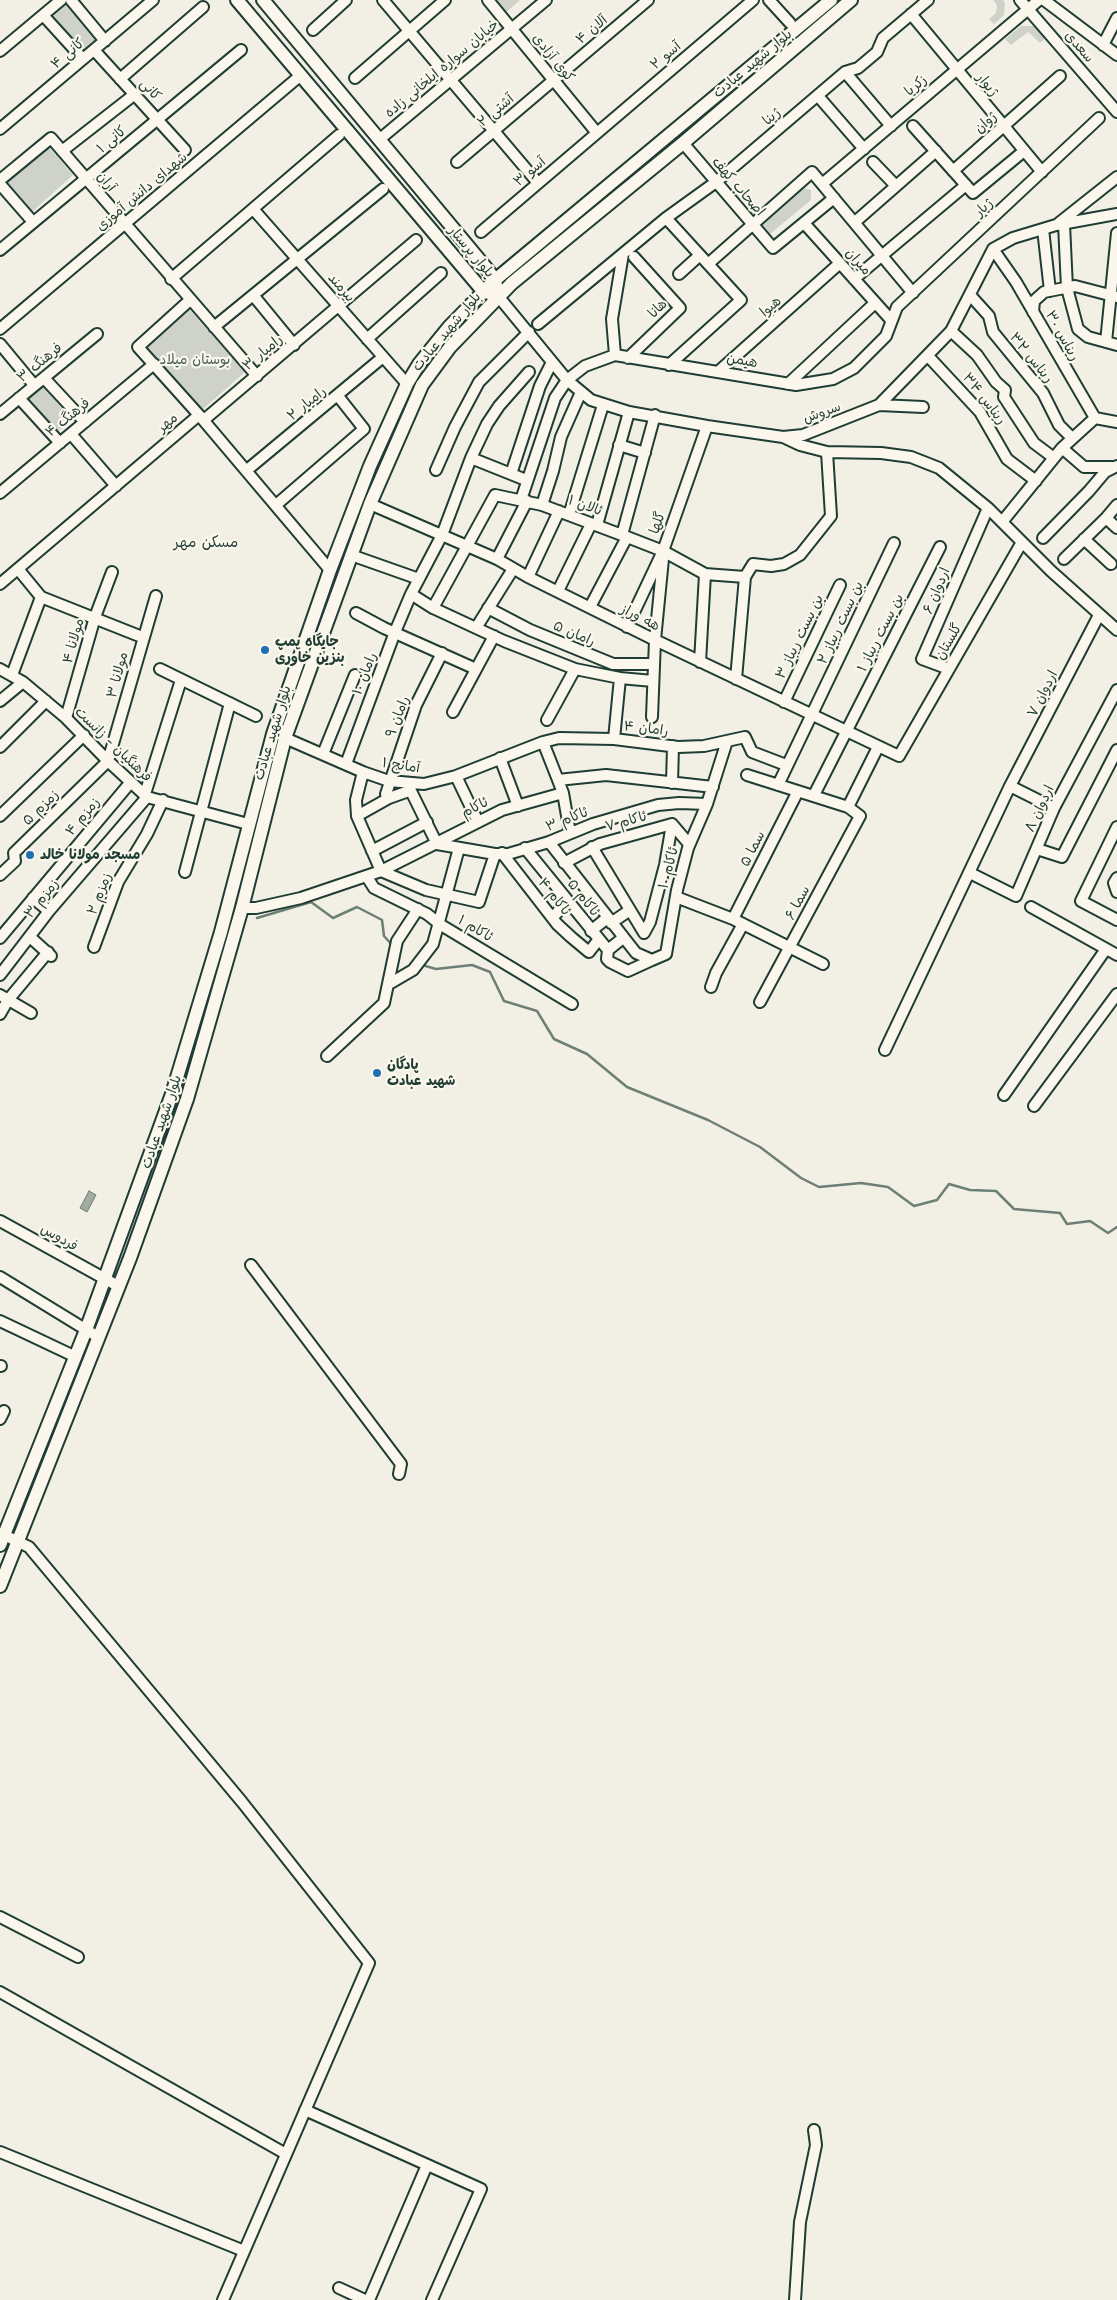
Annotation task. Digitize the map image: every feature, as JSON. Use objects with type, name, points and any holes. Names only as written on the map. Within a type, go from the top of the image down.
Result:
[{"type":"main road","name":"بلوار پرستار","points":[[237,0],[483,291],[498,296],[495,280],[263,0]]},
{"type":"main road","name":"بلوار شهید عبادت","points":[[1,1537],[76,1356],[172,1094],[220,932],[273,734],[330,570],[370,466],[407,384],[419,364],[449,327],[495,280],[831,0]]},
{"type":"main road","name":"بلوار شهید عبادت","points":[[0,1586],[118,1286],[186,1099],[242,908],[285,738],[370,504],[422,385],[450,347],[498,296],[683,143],[851,0]]},
{"type":"main road","points":[[172,1094],[186,1099]]},
{"type":"street","points":[[0,51],[60,0]]},
{"type":"street","points":[[71,0],[105,40]]},
{"type":"street","name":"کانی ۴","points":[[0,129],[153,0]]},
{"type":"street","points":[[313,30],[346,0]]},
{"type":"street","points":[[383,0],[538,184]]},
{"type":"street","points":[[355,78],[445,0]]},
{"type":"street","name":"کوی آزادی","points":[[488,0],[597,133]]},
{"type":"street","name":"خیابان سواره ایلخانی زاده","points":[[380,139],[546,0]]},
{"type":"street","name":"آلان ۴","points":[[554,80],[648,0]]},
{"type":"street","name":"آسو ۲","points":[[597,133],[753,0]]},
{"type":"street","points":[[769,0],[790,23]]},
{"type":"street","name":"ژینا","points":[[538,324],[666,218],[716,182],[845,72],[858,68],[877,52],[883,38],[928,0]]},
{"type":"street","name":"سعدی","points":[[1020,0],[1117,112]]},
{"type":"street","name":"زکریا","points":[[822,184],[1039,0]]},
{"type":"street","points":[[1044,0],[1117,55]]},
{"type":"street","points":[[120,79],[204,7]]},
{"type":"street","name":"ژیوار","points":[[911,14],[1042,172]]},
{"type":"street","points":[[43,15],[83,59]]},
{"type":"street","points":[[1103,45],[1117,18]]},
{"type":"street","name":"کانی","points":[[94,50],[185,150]]},
{"type":"street","name":"کانی ۱","points":[[0,250],[241,50]]},
{"type":"street","points":[[845,72],[891,126]]},
{"type":"street","name":"شهدای دانش آموزی","points":[[0,329],[301,75]]},
{"type":"street","name":"ژوان","points":[[954,171],[1060,76]]},
{"type":"street","name":"آشتی ۲","points":[[457,162],[554,80]]},
{"type":"street","points":[[62,151],[135,94]]},
{"type":"street","points":[[818,96],[864,149]]},
{"type":"street","name":"ژیار","points":[[891,320],[897,307],[1099,118]]},
{"type":"street","points":[[912,126],[973,193],[1024,151]]},
{"type":"street","name":"آسو ۳","points":[[482,232],[597,133]]},
{"type":"street","points":[[171,279],[254,210],[339,135]]},
{"type":"street","name":"آران","points":[[0,180],[51,138],[124,225],[257,376]]},
{"type":"street","name":"اصحاب کهف","points":[[683,143],[773,248],[804,223]]},
{"type":"street","points":[[855,222],[936,151]]},
{"type":"street","points":[[873,162],[896,186]]},
{"type":"street","points":[[708,264],[812,172],[913,293]]},
{"type":"street","points":[[1060,225],[1117,177]]},
{"type":"street","points":[[0,184],[33,222]]},
{"type":"street","points":[[854,278],[966,185]]},
{"type":"street","points":[[214,327],[383,190]]},
{"type":"street","points":[[804,223],[834,198]]},
{"type":"street","name":"بیرمند","points":[[254,210],[407,384]]},
{"type":"street","points":[[993,249],[1013,238],[1043,229],[1117,214]]},
{"type":"street","points":[[666,218],[741,300],[668,365]]},
{"type":"street","name":"میران","points":[[804,223],[891,320]]},
{"type":"street","points":[[1060,225],[1066,288],[1078,328],[1088,337],[1117,345]]},
{"type":"street","points":[[1043,229],[1050,291]]},
{"type":"street","points":[[1106,342],[1114,296],[1117,233]]},
{"type":"street","name":"رامیار ۳","points":[[202,417],[257,376],[416,240]]},
{"type":"street","name":"سروش","points":[[498,296],[567,380],[591,400],[629,412],[783,437],[811,433],[879,405],[951,331],[993,249]]},
{"type":"street","name":"ریناس ۳۰","points":[[993,249],[1033,312],[1094,418]]},
{"type":"street","points":[[497,559],[524,500],[526,480],[555,398],[567,380],[585,366],[615,355],[612,319],[623,254]]},
{"type":"street","points":[[679,274],[700,255]]},
{"type":"street","name":"هانا","points":[[628,358],[680,308],[634,257]]},
{"type":"street","name":"هیوا","points":[[719,371],[840,263]]},
{"type":"street","points":[[366,339],[441,273]]},
{"type":"street","points":[[1033,312],[1034,301],[1044,292],[1075,286],[1114,296]]},
{"type":"street","points":[[253,295],[294,345]]},
{"type":"street","name":"ریناس ۳۲","points":[[970,295],[989,316],[993,332],[1043,393],[1059,425],[1072,438]]},
{"type":"street","points":[[190,300],[138,346],[202,417],[330,570]]},
{"type":"street","points":[[788,384],[875,303]]},
{"type":"street","name":"هیمن","points":[[615,355],[788,384],[805,384],[832,379],[854,368],[886,336],[891,320]]},
{"type":"street","points":[[951,331],[977,355],[996,382],[1005,390],[1004,398],[1034,443],[1054,458]]},
{"type":"street","points":[[436,470],[479,382],[529,332]]},
{"type":"street","name":"فرهنگ ۳","points":[[0,414],[34,384],[44,378],[97,334]]},
{"type":"street","points":[[0,344],[34,384]]},
{"type":"street","name":"ریناس ۳۴","points":[[928,356],[980,412],[1007,459],[1036,481]]},
{"type":"street","name":"رامیار ۲","points":[[247,470],[383,357]]},
{"type":"street","points":[[511,474],[540,386],[552,362]]},
{"type":"street","name":"فرهنگ ۴","points":[[0,493],[154,364]]},
{"type":"street","name":"رامان ۱۰","points":[[346,764],[395,632],[411,594],[442,536],[471,458],[487,424],[499,406],[529,372]]},
{"type":"street","points":[[44,378],[85,422]]},
{"type":"street","points":[[542,505],[553,471],[561,436],[581,392]]},
{"type":"street","points":[[276,505],[364,429],[338,396]]},
{"type":"street","points":[[19,398],[60,443]]},
{"type":"street","points":[[528,577],[564,513],[603,405]]},
{"type":"street","points":[[879,405],[923,407]]},
{"type":"street","points":[[558,591],[594,525],[629,412]]},
{"type":"street","points":[[590,607],[624,536],[655,415]]},
{"type":"street","name":"مهر","points":[[0,584],[116,486],[202,417]]},
{"type":"street","points":[[1002,522],[1062,448],[1094,418],[1117,422]]},
{"type":"street","name":"گلها","points":[[627,627],[663,551],[707,426]]},
{"type":"street","points":[[71,434],[116,486]]},
{"type":"street","points":[[783,437],[800,445],[826,452],[881,453],[925,461],[938,468],[988,508],[1051,571],[1117,630]]},
{"type":"street","points":[[619,445],[645,453]]},
{"type":"street","points":[[1062,448],[1084,467],[1116,466]]},
{"type":"street","points":[[736,679],[745,577],[753,564],[771,566],[784,564],[800,555],[831,516],[826,452]]},
{"type":"street","points":[[471,458],[526,480]]},
{"type":"street","points":[[1044,538],[1105,472],[1116,466]]},
{"type":"street","name":"ئالان ۱","points":[[466,547],[496,495],[524,500],[564,513],[663,551],[705,574]]},
{"type":"street","name":"هه وراز","points":[[370,504],[497,559],[528,577],[627,627],[899,756]]},
{"type":"street","points":[[1064,559],[1117,505]]},
{"type":"street","name":"اردوان ۶","points":[[949,669],[922,659],[988,508]]},
{"type":"street","points":[[1106,518],[1117,528]]},
{"type":"street","points":[[1084,540],[1111,564]]},
{"type":"street","name":"گلستان","points":[[899,756],[1022,542]]},
{"type":"street","name":"بن بست ریباز ۲","points":[[778,785],[786,765],[814,715],[894,543]]},
{"type":"street","points":[[434,608],[466,547]]},
{"type":"street","name":"بن بست ریباز ۱","points":[[814,795],[940,547]]},
{"type":"street","points":[[652,717],[655,640],[663,551]]},
{"type":"street","points":[[351,555],[419,579]]},
{"type":"street","points":[[18,569],[41,596],[142,637]]},
{"type":"street","points":[[476,628],[513,569]]},
{"type":"street","name":"مولانا ۴","points":[[66,718],[95,617],[112,572]]},
{"type":"street","points":[[700,662],[705,574],[745,577]]},
{"type":"street","name":"بن بست ریباز ۳","points":[[784,702],[840,585]]},
{"type":"street","points":[[411,594],[434,608],[476,628],[575,669],[620,678],[653,681]]},
{"type":"street","points":[[12,675],[41,596]]},
{"type":"street","name":"مولانا ۳","points":[[108,762],[142,637],[156,596]]},
{"type":"street","name":"رامان ۵","points":[[488,608],[561,644],[612,664],[654,664]]},
{"type":"street","points":[[356,613],[476,669]]},
{"type":"street","name":"اردوان ۷","points":[[884,1050],[1010,786],[1099,615]]},
{"type":"street","points":[[453,712],[494,636]]},
{"type":"street","name":"رامان ۹","points":[[386,794],[416,705],[442,653]]},
{"type":"street","name":"فرهنگیان - زانست","points":[[0,669],[23,682],[66,718],[108,762],[146,795],[248,824]]},
{"type":"street","points":[[160,669],[256,716]]},
{"type":"street","points":[[547,720],[575,669]]},
{"type":"street","points":[[322,754],[355,675]]},
{"type":"street","points":[[614,738],[620,678]]},
{"type":"street","points":[[146,795],[181,680]]},
{"type":"street","points":[[0,701],[23,682]]},
{"type":"street","name":"اردوان ۸","points":[[970,873],[1016,896],[1054,808],[1117,690]]},
{"type":"street","points":[[0,747],[46,701]]},
{"type":"street","points":[[185,872],[230,703]]},
{"type":"street","points":[[0,816],[84,735]]},
{"type":"street","name":"رامان ۴","points":[[543,742],[559,738],[614,738],[673,746],[704,746],[745,737],[752,752],[786,765]]},
{"type":"street","name":"آمانج ۱","points":[[285,738],[363,772],[408,787],[456,776],[543,742]]},
{"type":"street","name":"ئاکام ۱۰","points":[[652,960],[666,954],[676,897],[689,844],[707,804],[727,741]]},
{"type":"street","points":[[543,742],[563,793],[570,833]]},
{"type":"street","points":[[672,783],[673,746]]},
{"type":"street","points":[[747,775],[848,807],[878,747]]},
{"type":"street","points":[[1037,849],[1062,857],[1117,750]]},
{"type":"street","points":[[500,758],[518,806]]},
{"type":"street","name":"زمزم ۵","points":[[0,876],[15,861],[14,853],[108,762]]},
{"type":"street","points":[[363,772],[356,800],[357,816],[381,871],[426,890],[479,902],[499,854]]},
{"type":"street","points":[[558,780],[606,775],[713,787]]},
{"type":"street","points":[[456,776],[478,822]]},
{"type":"street","name":"زمزم ۴","points":[[1,936],[130,783]]},
{"type":"street","points":[[1010,786],[1054,808]]},
{"type":"street","points":[[357,816],[408,787],[437,844]]},
{"type":"street","name":"سما ۵","points":[[711,988],[738,921],[798,791]]},
{"type":"street","name":"ئاکام","points":[[242,908],[256,908],[301,898],[367,877],[437,844],[502,810],[563,793]]},
{"type":"street","name":"زمزم ۳","points":[[0,975],[49,911],[146,795]]},
{"type":"street","name":"زمزم ۲","points":[[94,947],[118,882],[147,834],[163,800]]},
{"type":"street","name":"ئاکام ۳","points":[[437,844],[499,854],[548,842],[593,824],[658,805],[679,802],[707,804]]},
{"type":"street","name":"سما ۶","points":[[760,1002],[860,816],[848,807]]},
{"type":"street","points":[[372,851],[427,822]]},
{"type":"street","points":[[672,824],[689,844]]},
{"type":"street","points":[[592,847],[644,933],[650,922],[665,865],[672,824]]},
{"type":"street","name":"ئاکام ۷","points":[[564,863],[592,847],[672,824]]},
{"type":"street","points":[[1117,827],[1081,901],[1117,920]]},
{"type":"street","points":[[548,842],[636,953],[652,960]]},
{"type":"street","points":[[389,984],[413,970],[433,944],[440,924],[459,848]]},
{"type":"street","name":"ئاکام ۵","points":[[525,848],[608,950],[607,959],[610,962],[628,971],[652,960]]},
{"type":"street","name":"ئاکام ۴","points":[[499,854],[557,924],[589,952],[599,939]]},
{"type":"street","name":"ئاکام ۱","points":[[367,877],[374,888],[418,909],[572,1004]]},
{"type":"street","points":[[1117,878],[1114,883],[1117,892]]},
{"type":"street","points":[[676,897],[738,921],[823,964]]},
{"type":"street","points":[[33,898],[49,911]]},
{"type":"street","points":[[553,917],[568,901]]},
{"type":"street","points":[[1030,907],[1117,955]]},
{"type":"street","points":[[327,1056],[384,1003],[397,941],[418,909]]},
{"type":"street","points":[[591,931],[630,910]]},
{"type":"street","points":[[0,1014],[4,997],[50,954],[30,937]]},
{"type":"street","points":[[608,950],[623,938]]},
{"type":"street","points":[[1004,1094],[1106,949]]},
{"type":"street","points":[[1034,1106],[1117,994]]},
{"type":"street","points":[[4,997],[31,1013]]},
{"type":"street","name":"فردوس","points":[[0,1221],[118,1286]]},
{"type":"street","points":[[251,1265],[401,1464],[398,1474]]},
{"type":"street","points":[[0,1277],[98,1337]]},
{"type":"street","points":[[0,1321],[76,1356]]},
{"type":"street","points":[[1,1537],[18,1541],[29,1547],[242,1802],[369,1963],[223,2300]]},
{"type":"street","points":[[0,1917],[78,1957]]},
{"type":"street","points":[[0,1992],[286,2154]]},
{"type":"street","points":[[305,2110],[481,2190],[432,2300]]},
{"type":"street","points":[[795,2300],[800,2222],[816,2145],[814,2130]]},
{"type":"street","points":[[0,2152],[244,2251]]},
{"type":"street","points":[[369,2300],[427,2165]]},
{"type":"street","points":[[339,2288],[365,2300]]},
{"type":"green space","points":[[495,0],[520,0],[505,13]]},
{"type":"green space","points":[[993,0],[1003,0],[1005,3],[1004,15],[994,24],[989,19],[996,13],[997,5]]},
{"type":"green space","points":[[65,1],[98,38],[82,53],[49,16]]},
{"type":"green space","points":[[1021,26],[1034,26],[1045,39],[1040,43],[1028,32],[1011,45],[1005,39]]},
{"type":"green space","points":[[48,146],[73,175],[32,212],[6,183]]},
{"type":"green space","points":[[803,188],[811,190],[811,200],[770,234],[761,231],[761,223]]},
{"type":"green space","name":"بوستان میلاد","points":[[189,309],[245,372],[201,411],[145,347]]},
{"type":"green space","points":[[45,385],[73,418],[56,433],[27,399]]},
{"type":"shaded area","points":[[89,1191],[96,1195],[87,1212],[80,1208]]},
{"type":"waterway","points":[[257,918],[311,902],[333,918],[357,907],[382,920],[384,936],[392,945]]},
{"type":"waterway","points":[[422,965],[436,969],[472,965],[490,972],[504,1001],[537,1011],[554,1039],[587,1054],[627,1087],[708,1120],[760,1147],[801,1178],[819,1187],[861,1183],[888,1187],[914,1206],[937,1200],[949,1184],[970,1190],[996,1191],[1014,1209],[1060,1213],[1067,1224],[1090,1221],[1108,1233],[1117,1227]]},
{"type":"place","name":"جایگاه پمپ بنزین خاوری","points":[[265,650]]},
{"type":"place","name":"مسجد مولانا خالد","points":[[30,855]]},
{"type":"place","name":"پادگان شهید عبادت","points":[[377,1073]]},
{"type":"district","name":"مسکن مهر","points":[[206,543]]}]
